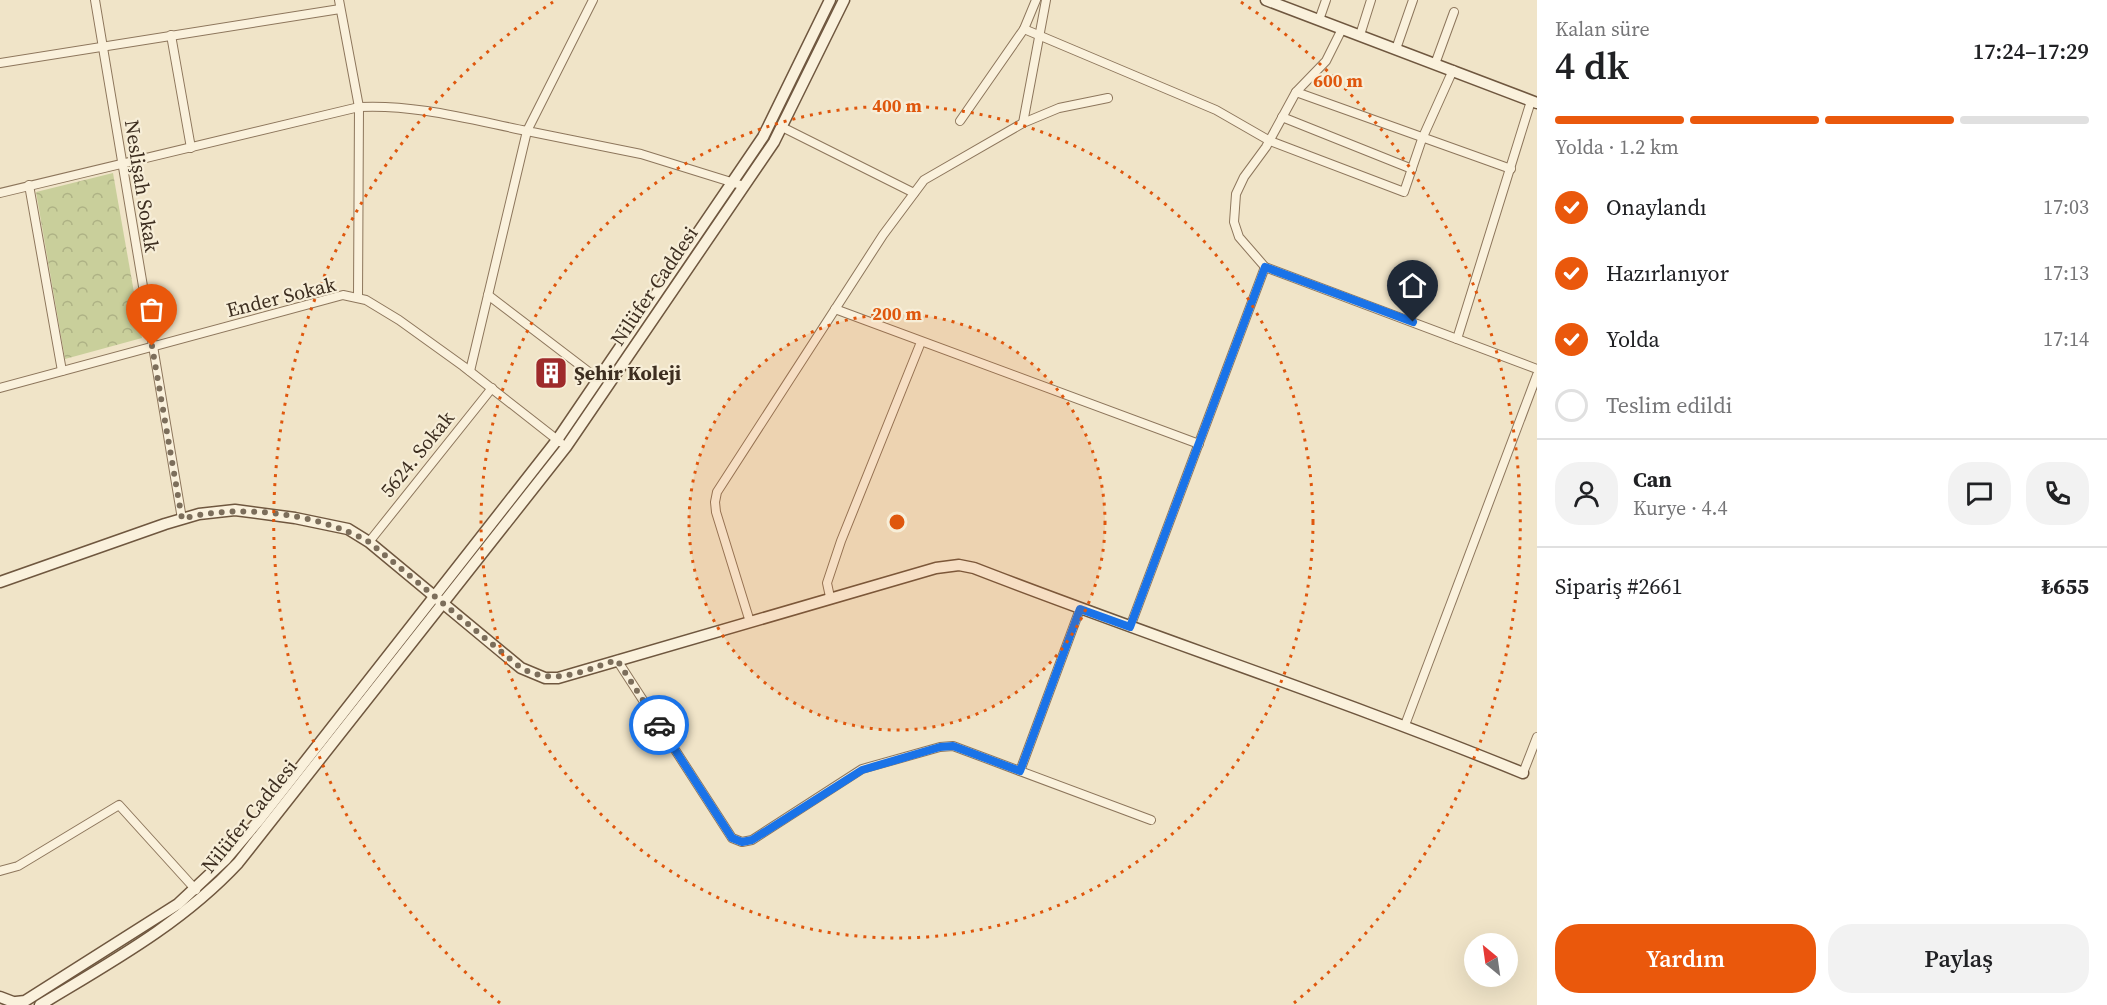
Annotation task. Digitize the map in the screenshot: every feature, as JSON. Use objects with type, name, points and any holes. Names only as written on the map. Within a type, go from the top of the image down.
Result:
[{"type":"street","name":"Neslişah Sokak","points":[[95,0],[182,519]]},
{"type":"street","points":[[470,371],[527,131],[593,0]]},
{"type":"street","points":[[561,444],[598,379],[730,182],[763,137],[830,0]]},
{"type":"street","name":"Nilüfer Caddesi","points":[[40,1005],[170,925],[218,885],[238,863],[561,444],[744,186],[782,127],[844,0]]},
{"type":"street","points":[[960,121],[1024,29],[1036,0]]},
{"type":"street","points":[[1023,123],[1046,0]]},
{"type":"street","points":[[1266,0],[1280,3],[1534,102],[1457,339]]},
{"type":"street","points":[[1319,20],[1326,0]]},
{"type":"street","points":[[1360,36],[1371,0]]},
{"type":"street","points":[[1396,49],[1413,0]]},
{"type":"street","points":[[0,63],[339,4],[359,107],[358,298]]},
{"type":"street","points":[[1435,64],[1454,12]]},
{"type":"street","points":[[1024,29],[1040,38],[1216,110],[1270,141],[1404,192],[1422,139],[1453,70]]},
{"type":"street","points":[[1342,29],[1326,60],[1296,92],[1270,141],[1244,177],[1236,194],[1234,222],[1239,237],[1265,267],[1537,369]]},
{"type":"street","points":[[171,35],[191,148]]},
{"type":"street","points":[[1296,92],[1511,169]]},
{"type":"street","points":[[750,622],[716,512],[717,492],[883,236],[924,180],[1023,123],[1059,108],[1108,98]]},
{"type":"street","points":[[0,193],[359,107],[380,106],[450,115],[641,154],[744,186]]},
{"type":"street","points":[[1282,117],[1412,169]]},
{"type":"street","points":[[782,127],[915,194]]},
{"type":"street","points":[[29,186],[62,371]]},
{"type":"street","points":[[1130,627],[1265,267]]},
{"type":"street","points":[[488,295],[598,379]]},
{"type":"street","name":"Ender Sokak","points":[[0,388],[343,296],[366,300],[399,320],[470,371],[561,444]]},
{"type":"street","points":[[835,309],[1199,444]]},
{"type":"street","points":[[830,597],[827,583],[841,540],[921,342]]},
{"type":"street","points":[[1405,725],[1537,375]]},
{"type":"street","name":"5624. Sokak","points":[[369,542],[492,388]]},
{"type":"street","points":[[0,582],[182,519],[235,510],[296,518],[348,530],[369,542],[521,668],[544,678],[558,678],[830,597],[936,568],[959,566],[974,568],[1080,609],[1405,725],[1523,773],[1537,737]]},
{"type":"street","points":[[0,997],[19,1004],[25,1001],[135,934],[196,890],[260,819],[439,600]]},
{"type":"street","points":[[1020,771],[1080,609]]},
{"type":"street","points":[[617,660],[732,838],[742,842],[752,840],[862,770],[940,747],[953,746],[1151,820]]},
{"type":"street","points":[[0,872],[18,866],[119,805],[196,890]]},
{"type":"green space","points":[[113,173],[142,338],[65,359],[36,192]]},
{"type":"way so far","points":[[152,346],[182,519],[199,514],[235,510],[296,518],[348,530],[369,542],[521,668],[533,675],[558,678],[617,660],[659,725]]},
{"type":"place","name":"Şehir Koleji","points":[[551,373]]},
{"type":"route","points":[[659,725],[732,838],[742,842],[752,840],[862,770],[940,747],[953,746],[1020,771],[1080,609],[1130,627],[1265,267],[1413,322]]}]
